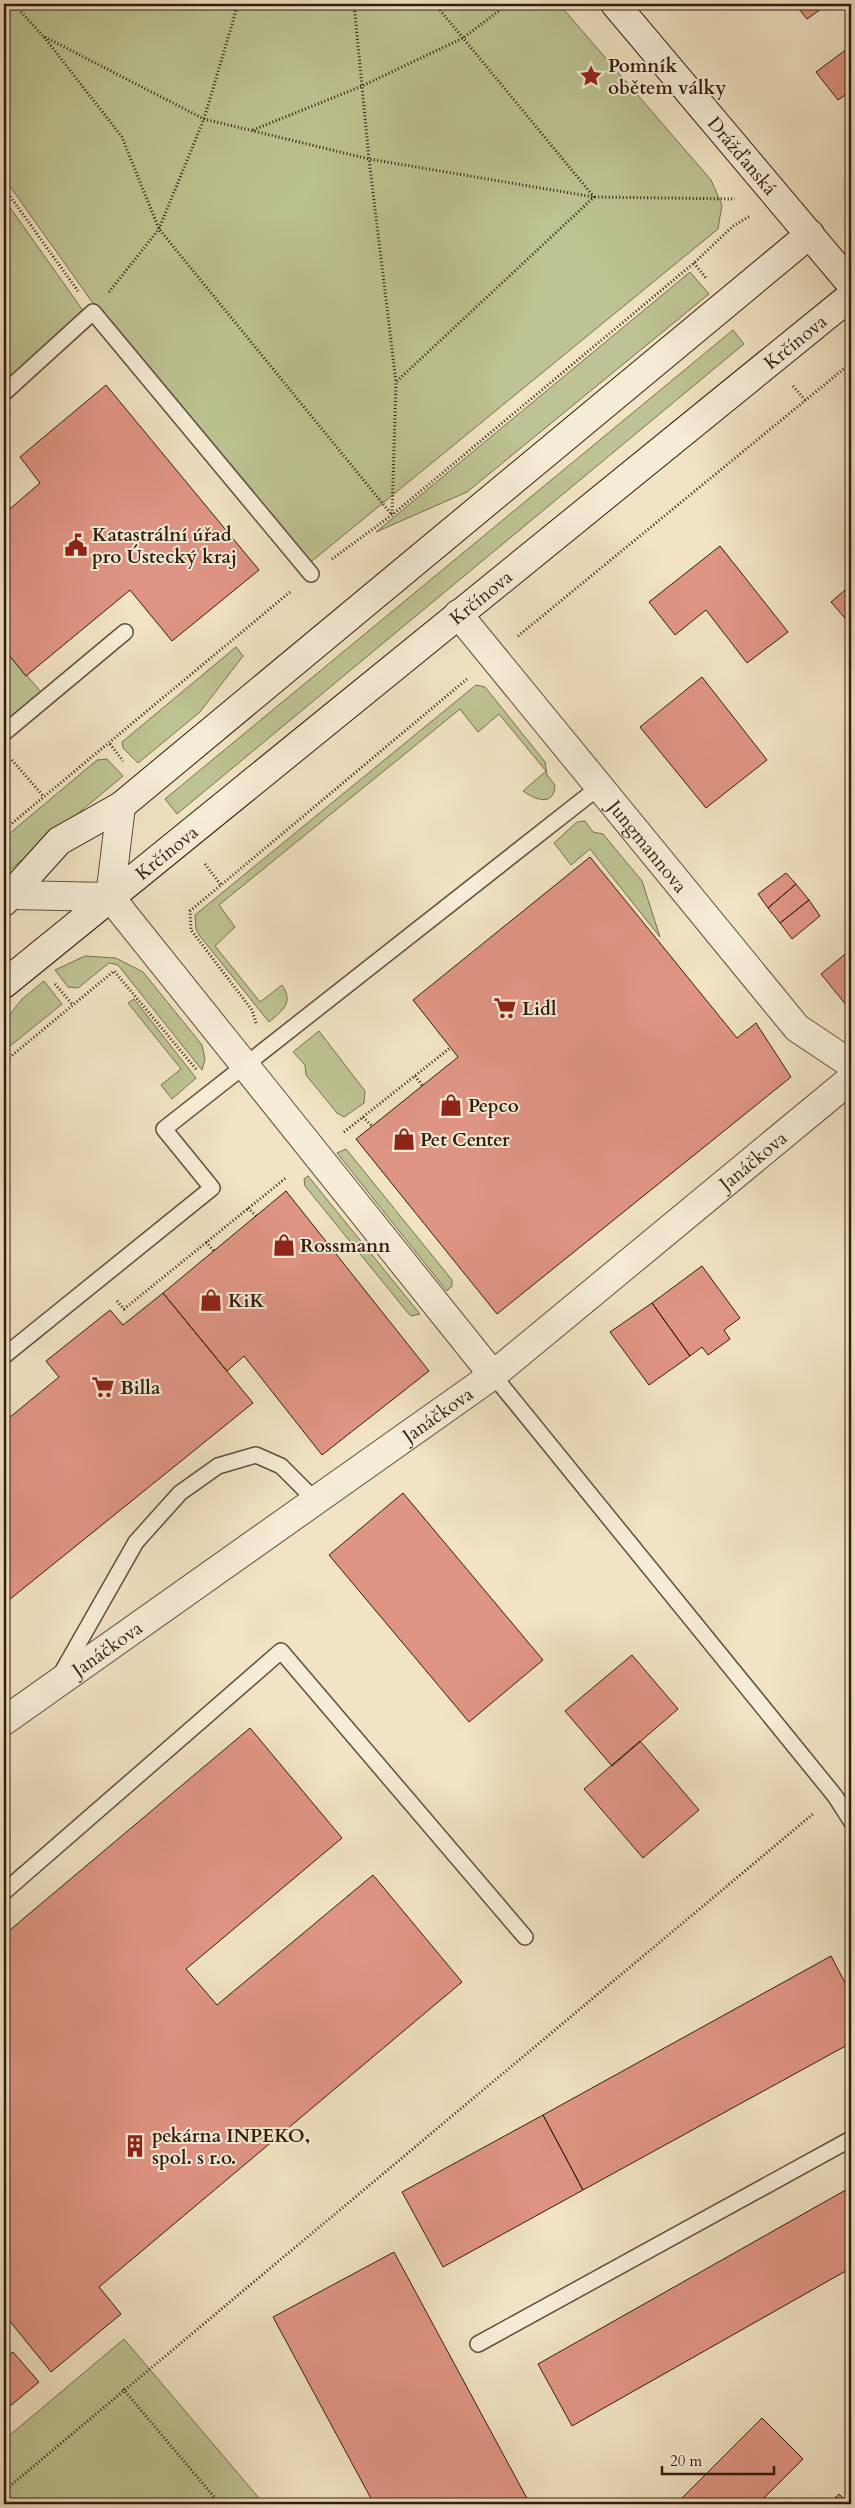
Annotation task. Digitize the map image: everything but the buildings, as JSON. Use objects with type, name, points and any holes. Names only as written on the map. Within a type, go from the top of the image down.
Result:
[{"type":"street","name":"Drážďanská","points":[[615,4],[851,284]]},
{"type":"street","points":[[8,899],[59,841],[122,806],[810,234]]},
{"type":"street","name":"Krčínova","points":[[4,984],[851,296]]},
{"type":"street","name":"Jungmannova","points":[[458,614],[797,1028],[851,1064]]},
{"type":"street","name":"Krčínova","points":[[110,897],[122,806]]},
{"type":"street","points":[[8,899],[110,897],[493,1375]]},
{"type":"street","name":"Janáčkova","points":[[4,1721],[493,1375],[851,1080]]},
{"type":"lane","points":[[4,393],[94,312],[311,574]]},
{"type":"lane","points":[[4,733],[125,632]]},
{"type":"lane","points":[[4,1356],[212,1188],[164,1129],[599,787]]},
{"type":"lane","points":[[493,1375],[835,1796],[851,1820]]},
{"type":"lane","points":[[55,1684],[136,1542],[180,1493],[218,1466],[256,1455],[280,1466],[315,1500]]},
{"type":"lane","points":[[4,1892],[281,1651],[525,1937]]},
{"type":"lane","points":[[478,2344],[851,2139]]},
{"type":"path","points":[[16,5],[24,4]]},
{"type":"path","points":[[4,188],[94,312],[159,229],[204,119],[238,4]]},
{"type":"path","points":[[354,4],[369,159],[396,382],[392,515]]},
{"type":"path","points":[[435,4],[594,197]]},
{"type":"path","points":[[252,130],[362,86],[463,38],[508,4]]},
{"type":"path","points":[[16,5],[43,36],[122,137],[159,229],[392,515]]},
{"type":"path","points":[[43,36],[204,119],[369,159],[594,197],[780,199]]},
{"type":"path","points":[[396,382],[594,197]]},
{"type":"path","points":[[4,830],[110,744],[311,574],[392,515],[694,263],[733,226],[780,199]]},
{"type":"path","points":[[517,636],[851,363]]},
{"type":"path","points":[[258,1028],[252,1010],[191,930],[190,911],[469,678]]},
{"type":"path","points":[[110,744],[124,763]]},
{"type":"path","points":[[10,757],[44,797]]},
{"type":"path","points":[[203,862],[222,885]]},
{"type":"path","points":[[4,1062],[114,970],[200,1074]]},
{"type":"path","points":[[49,977],[72,1004]]},
{"type":"path","points":[[344,1132],[450,1048]]},
{"type":"path","points":[[414,1076],[422,1085]]},
{"type":"path","points":[[363,1117],[372,1126]]},
{"type":"path","points":[[100,1279],[124,1309],[288,1177]]},
{"type":"path","points":[[248,1208],[256,1216]]},
{"type":"path","points":[[206,1242],[214,1251]]},
{"type":"path","points":[[4,2491],[123,2389],[835,1796]]},
{"type":"path","points":[[123,2389],[220,2504]]},
{"type":"green space","points":[[5,4],[559,4],[711,180],[722,205],[718,229],[312,561],[301,557],[90,299],[4,178]]},
{"type":"green space","points":[[4,199],[84,312],[4,382]]},
{"type":"green space","points":[[690,272],[709,294],[467,492],[376,532]]},
{"type":"green space","points":[[733,330],[744,344],[177,814],[165,799]]},
{"type":"green space","points":[[236,647],[243,656],[200,712],[138,763],[123,748],[122,742]]},
{"type":"green space","points":[[4,649],[41,692],[4,724]]},
{"type":"green space","points":[[476,685],[485,687],[545,762],[547,775],[555,785],[551,797],[543,800],[538,799],[523,791],[546,771],[499,714],[478,732],[460,709],[219,905],[235,927],[215,946],[260,1002],[282,985],[285,991],[287,1001],[285,1006],[269,1022],[199,935],[196,929],[195,915]]},
{"type":"green space","points":[[107,759],[123,776],[4,875],[4,838],[97,760]]},
{"type":"green space","points":[[585,821],[593,832],[603,834],[642,881],[660,937],[590,849],[571,865],[554,843],[577,822]]},
{"type":"green space","points":[[85,956],[116,958],[143,972],[202,1045],[205,1059],[202,1070],[118,965],[109,963],[78,988],[68,987],[55,970]]},
{"type":"green space","points":[[44,981],[62,1004],[4,1051],[4,1022],[22,999]]},
{"type":"green space","points":[[134,999],[196,1078],[172,1099],[161,1085],[181,1069],[128,1003]]},
{"type":"green space","points":[[319,1031],[365,1091],[364,1103],[344,1117],[337,1113],[306,1075],[305,1065],[293,1052]]},
{"type":"green space","points":[[346,1149],[452,1280],[452,1286],[447,1291],[337,1153]]},
{"type":"green space","points":[[308,1176],[420,1314],[411,1316],[408,1313],[305,1186],[304,1179]]},
{"type":"green space","points":[[124,2339],[264,2504],[4,2504],[4,2440]]},
{"type":"place","name":"Pomník obětem války","points":[[591,76]]},
{"type":"place","name":"Katastrální úřad pro Ústecký kraj","points":[[76,545]]},
{"type":"place","name":"Lidl","points":[[505,1008]]},
{"type":"place","name":"Pepco","points":[[451,1105]]},
{"type":"place","name":"Pet Center","points":[[404,1139]]},
{"type":"place","name":"Rossmann","points":[[284,1245]]},
{"type":"place","name":"KiK","points":[[211,1300]]},
{"type":"place","name":"Billa","points":[[103,1387]]},
{"type":"place","name":"pekárna INPEKO, spol. s r.o.","points":[[135,2146]]}]
